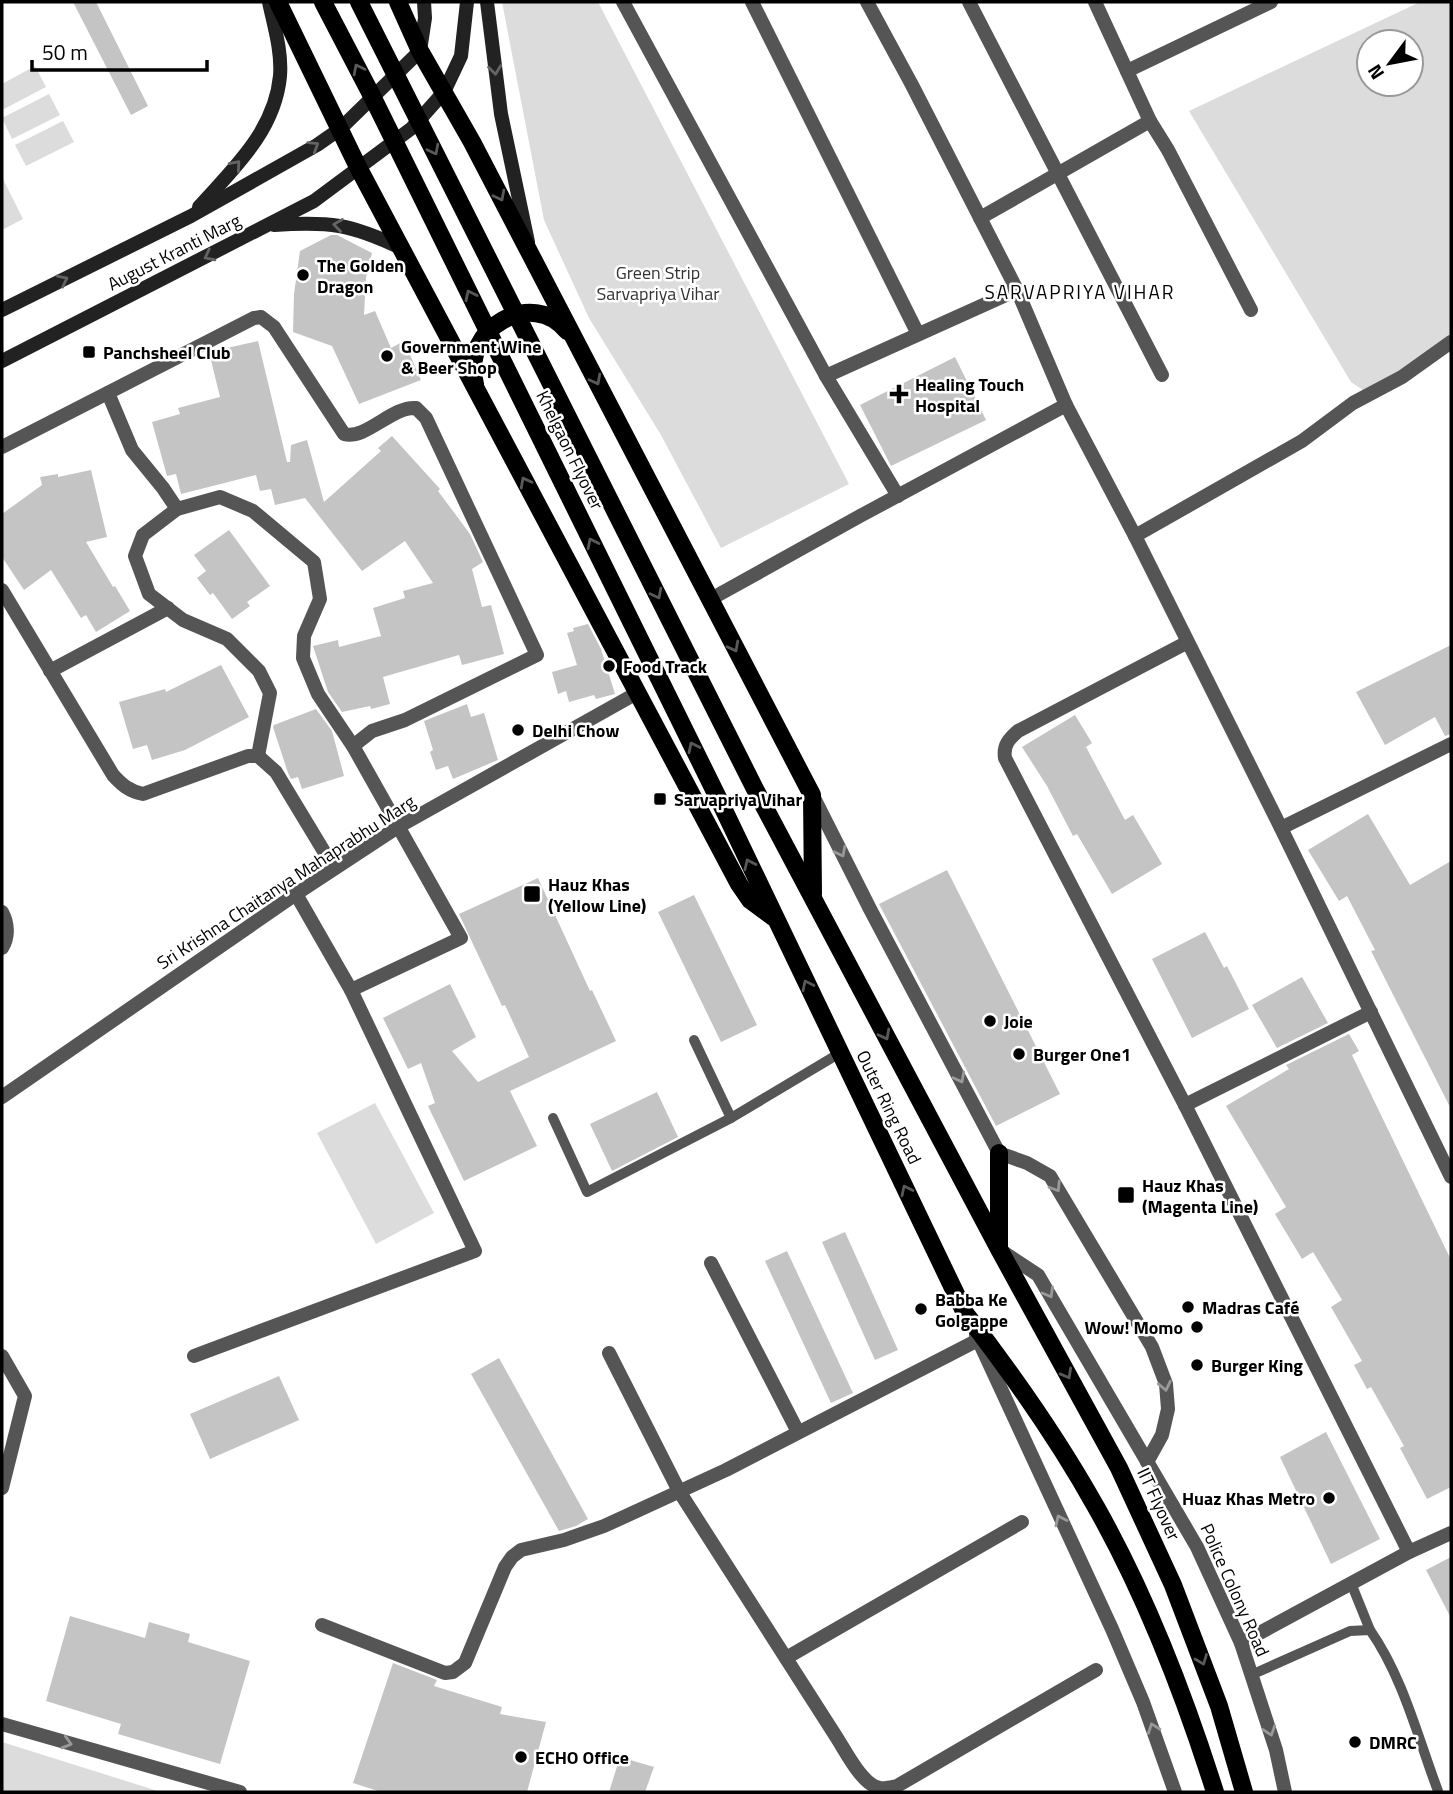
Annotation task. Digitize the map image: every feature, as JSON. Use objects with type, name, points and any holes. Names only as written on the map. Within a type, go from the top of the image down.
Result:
[{"type":"main road","points":[[191,216],[251,148],[270,115],[280,77],[279,54],[269,2]]},
{"type":"main road","points":[[278,2],[358,167],[739,884],[750,900],[776,919]]},
{"type":"main road","name":"Khelgaon Flyover","points":[[323,2],[378,108],[776,919]]},
{"type":"main road","name":"Khelgaon Flyover","points":[[359,2],[813,899]]},
{"type":"main road","points":[[398,2],[420,51],[577,343],[812,794],[813,899]]},
{"type":"main road","points":[[420,51],[425,18],[424,2]]},
{"type":"main road","name":"August Kranti Marg","points":[[2,361],[314,201],[412,128],[444,92],[461,56],[467,2]]},
{"type":"main road","points":[[487,2],[501,114],[530,254]]},
{"type":"main road","name":"August Kranti Marg","points":[[2,310],[191,216],[317,145],[340,129],[420,51]]},
{"type":"main road","points":[[270,225],[308,222],[351,227],[401,248]]},
{"type":"main road","points":[[478,394],[472,373],[475,351],[485,333],[502,319],[523,313],[544,316],[563,327],[577,343]]},
{"type":"main road","name":"Outer Ring Road","points":[[813,899],[999,1250]]},
{"type":"main road","name":"Outer Ring Road","points":[[776,919],[965,1313]]},
{"type":"main road","points":[[999,1153],[999,1250]]},
{"type":"main road","name":"IIT Flyover","points":[[999,1250],[1119,1468],[1177,1597],[1219,1706],[1244,1792]]},
{"type":"main road","points":[[965,1313],[1013,1375],[1098,1509],[1147,1608],[1194,1725],[1215,1792]]},
{"type":"street","points":[[623,2],[826,376],[898,496]]},
{"type":"street","points":[[752,2],[918,334]]},
{"type":"street","points":[[867,2],[1017,290],[1066,405],[1135,536],[1186,643],[1281,828],[1451,1177]]},
{"type":"street","points":[[969,2],[1162,375]]},
{"type":"street","points":[[1095,2],[1150,121],[1168,150],[1251,310]]},
{"type":"street","points":[[1127,71],[1271,2]]},
{"type":"street","points":[[980,218],[1150,121]]},
{"type":"street","points":[[826,376],[1017,290]]},
{"type":"street","points":[[2,447],[254,318],[261,317],[274,327],[344,434],[355,434],[410,407],[416,408],[426,418],[537,656],[405,720],[372,731],[353,746]]},
{"type":"street","points":[[1135,536],[1302,440],[1353,403],[1402,377],[1451,342]]},
{"type":"street","points":[[108,393],[132,450],[177,509]]},
{"type":"street","points":[[709,600],[1066,405]]},
{"type":"street","points":[[258,756],[270,693],[259,671],[227,639],[183,620],[149,594],[135,556],[143,535],[177,509],[220,497],[253,511],[314,562],[320,599],[304,636],[303,658],[318,694],[353,746],[461,938],[351,990]]},
{"type":"street","points":[[2,590],[113,775],[132,792],[143,794],[248,756],[258,756],[276,772],[334,869]]},
{"type":"street","points":[[50,671],[168,608]]},
{"type":"street","points":[[1186,643],[1018,731],[1008,740],[1003,750],[1009,767],[1185,1105],[1409,1552]]},
{"type":"street","name":"Sri Krishna Chaitanya Mahaprabhu Marg","points":[[2,1097],[296,894],[398,827],[637,693]]},
{"type":"street","points":[[1281,828],[1451,744]]},
{"type":"street","points":[[812,794],[999,1153],[1027,1163],[1050,1176],[1152,1347],[1166,1384],[1168,1409],[1162,1435],[1147,1462]]},
{"type":"street","points":[[194,1356],[475,1251],[351,990],[296,894]]},
{"type":"street","points":[[2,912],[7,928],[6,942],[2,948]]},
{"type":"street","points":[[1185,1105],[1371,1012]]},
{"type":"street","name":"Police Colony Road","points":[[999,1250],[1038,1275],[1197,1547],[1241,1643],[1276,1750],[1285,1792]]},
{"type":"street","points":[[711,1263],[798,1432]]},
{"type":"street","points":[[965,1313],[1112,1629],[1143,1702],[1175,1792]]},
{"type":"street","points":[[322,1625],[445,1673],[453,1672],[465,1663],[505,1567],[521,1550],[582,1535],[726,1470],[978,1340]]},
{"type":"street","points":[[609,1353],[679,1491],[864,1778],[872,1786],[882,1790],[897,1786],[1096,1670]]},
{"type":"street","points":[[2,1356],[25,1396],[2,1488]]},
{"type":"street","points":[[786,1658],[1022,1522]]},
{"type":"street","points":[[1241,1643],[1409,1552],[1451,1533]]},
{"type":"street","points":[[2,1724],[240,1792]]},
{"type":"lane","points":[[694,1040],[731,1118]]},
{"type":"lane","points":[[553,1118],[587,1192],[731,1118],[840,1053]]},
{"type":"lane","points":[[1350,1583],[1370,1630],[1382,1647],[1395,1675],[1438,1791]]},
{"type":"lane","points":[[1251,1675],[1350,1631],[1370,1630]]},
{"type":"green space","name":"Green Strip Sarvapriya Vihar","points":[[502,2],[598,2],[849,484],[721,548],[661,435],[589,318],[544,220]]},
{"type":"green space","points":[[1420,2],[1451,2],[1451,342],[1370,395],[1351,382],[1189,111],[1355,33],[1355,98],[1425,98],[1425,28],[1365,28]]},
{"type":"green space","points":[[35,66],[46,87],[2,110],[2,84]]},
{"type":"green space","points":[[49,94],[60,115],[12,139],[2,118]]},
{"type":"green space","points":[[63,121],[74,142],[26,166],[15,145]]},
{"type":"green space","points":[[2,177],[23,219],[2,230]]},
{"type":"green space","points":[[375,1103],[434,1213],[376,1244],[317,1133]]},
{"type":"green space","points":[[2,1742],[161,1792],[2,1792]]},
{"type":"building","points":[[73,2],[96,2],[148,106],[131,115]]},
{"type":"building","points":[[331,235],[337,235],[372,253],[366,278],[364,315],[375,311],[391,348],[404,341],[421,380],[359,404],[332,346],[293,332],[294,294],[300,251]]},
{"type":"building","points":[[258,341],[287,462],[290,462],[291,445],[307,440],[324,502],[381,451],[378,448],[392,436],[440,489],[438,491],[470,534],[483,562],[472,569],[482,607],[491,605],[504,654],[462,665],[459,655],[383,677],[390,704],[342,712],[328,692],[313,646],[338,640],[339,647],[381,636],[373,608],[405,598],[403,591],[433,583],[405,541],[362,571],[305,498],[275,505],[271,489],[260,491],[256,475],[181,494],[176,474],[167,476],[152,422],[180,414],[178,408],[220,397],[209,352]]},
{"type":"building","points":[[955,357],[986,420],[891,466],[860,405]]},
{"type":"building","points":[[91,470],[107,537],[86,542],[130,611],[96,632],[86,615],[81,618],[51,570],[24,590],[2,557],[2,514],[42,485],[40,477],[58,474],[58,477]]},
{"type":"building","points":[[229,530],[270,586],[247,602],[250,606],[232,619],[213,593],[210,595],[197,578],[206,571],[194,555]]},
{"type":"building","points":[[588,624],[601,649],[615,694],[596,699],[594,695],[569,702],[566,691],[558,694],[552,672],[577,665],[567,633],[574,631],[573,628]]},
{"type":"building","points":[[1451,645],[1451,734],[1445,736],[1435,717],[1385,745],[1356,692]]},
{"type":"building","points":[[221,665],[249,717],[185,750],[152,760],[147,745],[133,749],[119,702],[165,689],[166,692]]},
{"type":"building","points":[[467,704],[471,717],[484,713],[498,760],[453,779],[448,766],[436,770],[424,721]]},
{"type":"building","points":[[316,709],[332,731],[344,776],[302,789],[298,777],[291,779],[288,773],[273,727]]},
{"type":"building","points":[[1075,715],[1092,743],[1086,747],[1125,820],[1133,815],[1162,864],[1112,894],[1077,834],[1073,836],[1047,786],[1022,747]]},
{"type":"building","points":[[1368,814],[1410,885],[1451,861],[1451,1109],[1371,951],[1375,950],[1347,896],[1339,901],[1308,850]]},
{"type":"building","points":[[947,870],[1060,1094],[996,1126],[879,904]]},
{"type":"building","points":[[538,878],[616,1041],[510,1091],[537,1146],[464,1181],[428,1106],[435,1103],[421,1063],[408,1069],[383,1018],[450,984],[476,1037],[452,1051],[478,1082],[529,1057],[459,914]]},
{"type":"building","points":[[694,895],[757,1025],[721,1042],[658,912]]},
{"type":"building","points":[[1205,932],[1224,968],[1227,966],[1249,1009],[1192,1038],[1152,959]]},
{"type":"building","points":[[1302,977],[1328,1023],[1277,1048],[1252,1005]]},
{"type":"building","points":[[1349,1034],[1359,1051],[1352,1055],[1451,1260],[1451,1487],[1427,1499],[1400,1448],[1404,1446],[1371,1387],[1367,1389],[1354,1365],[1362,1361],[1331,1307],[1342,1300],[1313,1252],[1302,1259],[1275,1214],[1286,1207],[1226,1106],[1289,1069],[1286,1065]]},
{"type":"building","points":[[657,1092],[678,1137],[612,1171],[590,1124]]},
{"type":"building","points":[[845,1232],[898,1350],[875,1360],[822,1242]]},
{"type":"building","points":[[787,1251],[853,1393],[831,1403],[765,1261]]},
{"type":"building","points":[[499,1358],[588,1519],[576,1526],[559,1531],[471,1374]]},
{"type":"building","points":[[279,1376],[299,1420],[210,1459],[190,1414]]},
{"type":"building","name":"Huaz Khas Metro","points":[[1326,1432],[1380,1539],[1331,1564],[1280,1457]]},
{"type":"building","points":[[1451,1557],[1451,1618],[1426,1570]]},
{"type":"building","points":[[70,1616],[145,1638],[149,1622],[190,1634],[188,1642],[250,1661],[220,1764],[118,1734],[121,1724],[46,1701]]},
{"type":"building","points":[[393,1663],[437,1680],[434,1686],[502,1707],[500,1714],[546,1722],[527,1792],[381,1792],[353,1783]]},
{"type":"building","points":[[620,1757],[654,1767],[645,1792],[609,1792]]},
{"type":"place","name":"The Golden Dragon","points":[[303,275]]},
{"type":"place","name":"Panchsheel Club","points":[[89,352]]},
{"type":"place","name":"Government Wine & Beer Shop","points":[[387,356]]},
{"type":"place","name":"Healing Touch Hospital","points":[[899,394]]},
{"type":"place","name":"Food Track","points":[[609,666]]},
{"type":"place","name":"Delhi Chow","points":[[518,730]]},
{"type":"place","name":"Sarvapriya Vihar","points":[[660,799]]},
{"type":"place","name":"Hauz Khas (Yellow Line)","points":[[532,894]]},
{"type":"place","name":"Joie","points":[[990,1021]]},
{"type":"place","name":"Burger One1","points":[[1019,1054]]},
{"type":"place","name":"Hauz Khas (Magenta Line)","points":[[1126,1195]]},
{"type":"place","name":"Madras Café","points":[[1188,1307]]},
{"type":"place","name":"Babba Ke Golgappe","points":[[921,1309]]},
{"type":"place","name":"Wow! Momo","points":[[1197,1327]]},
{"type":"place","name":"Burger King","points":[[1197,1365]]},
{"type":"place","name":"Huaz Khas Metro","points":[[1329,1498]]},
{"type":"place","name":"DMRC","points":[[1355,1742]]},
{"type":"place","name":"ECHO Office","points":[[521,1757]]},
{"type":"district","name":"SARVAPRIYA VIHAR","points":[[1080,291]]}]
